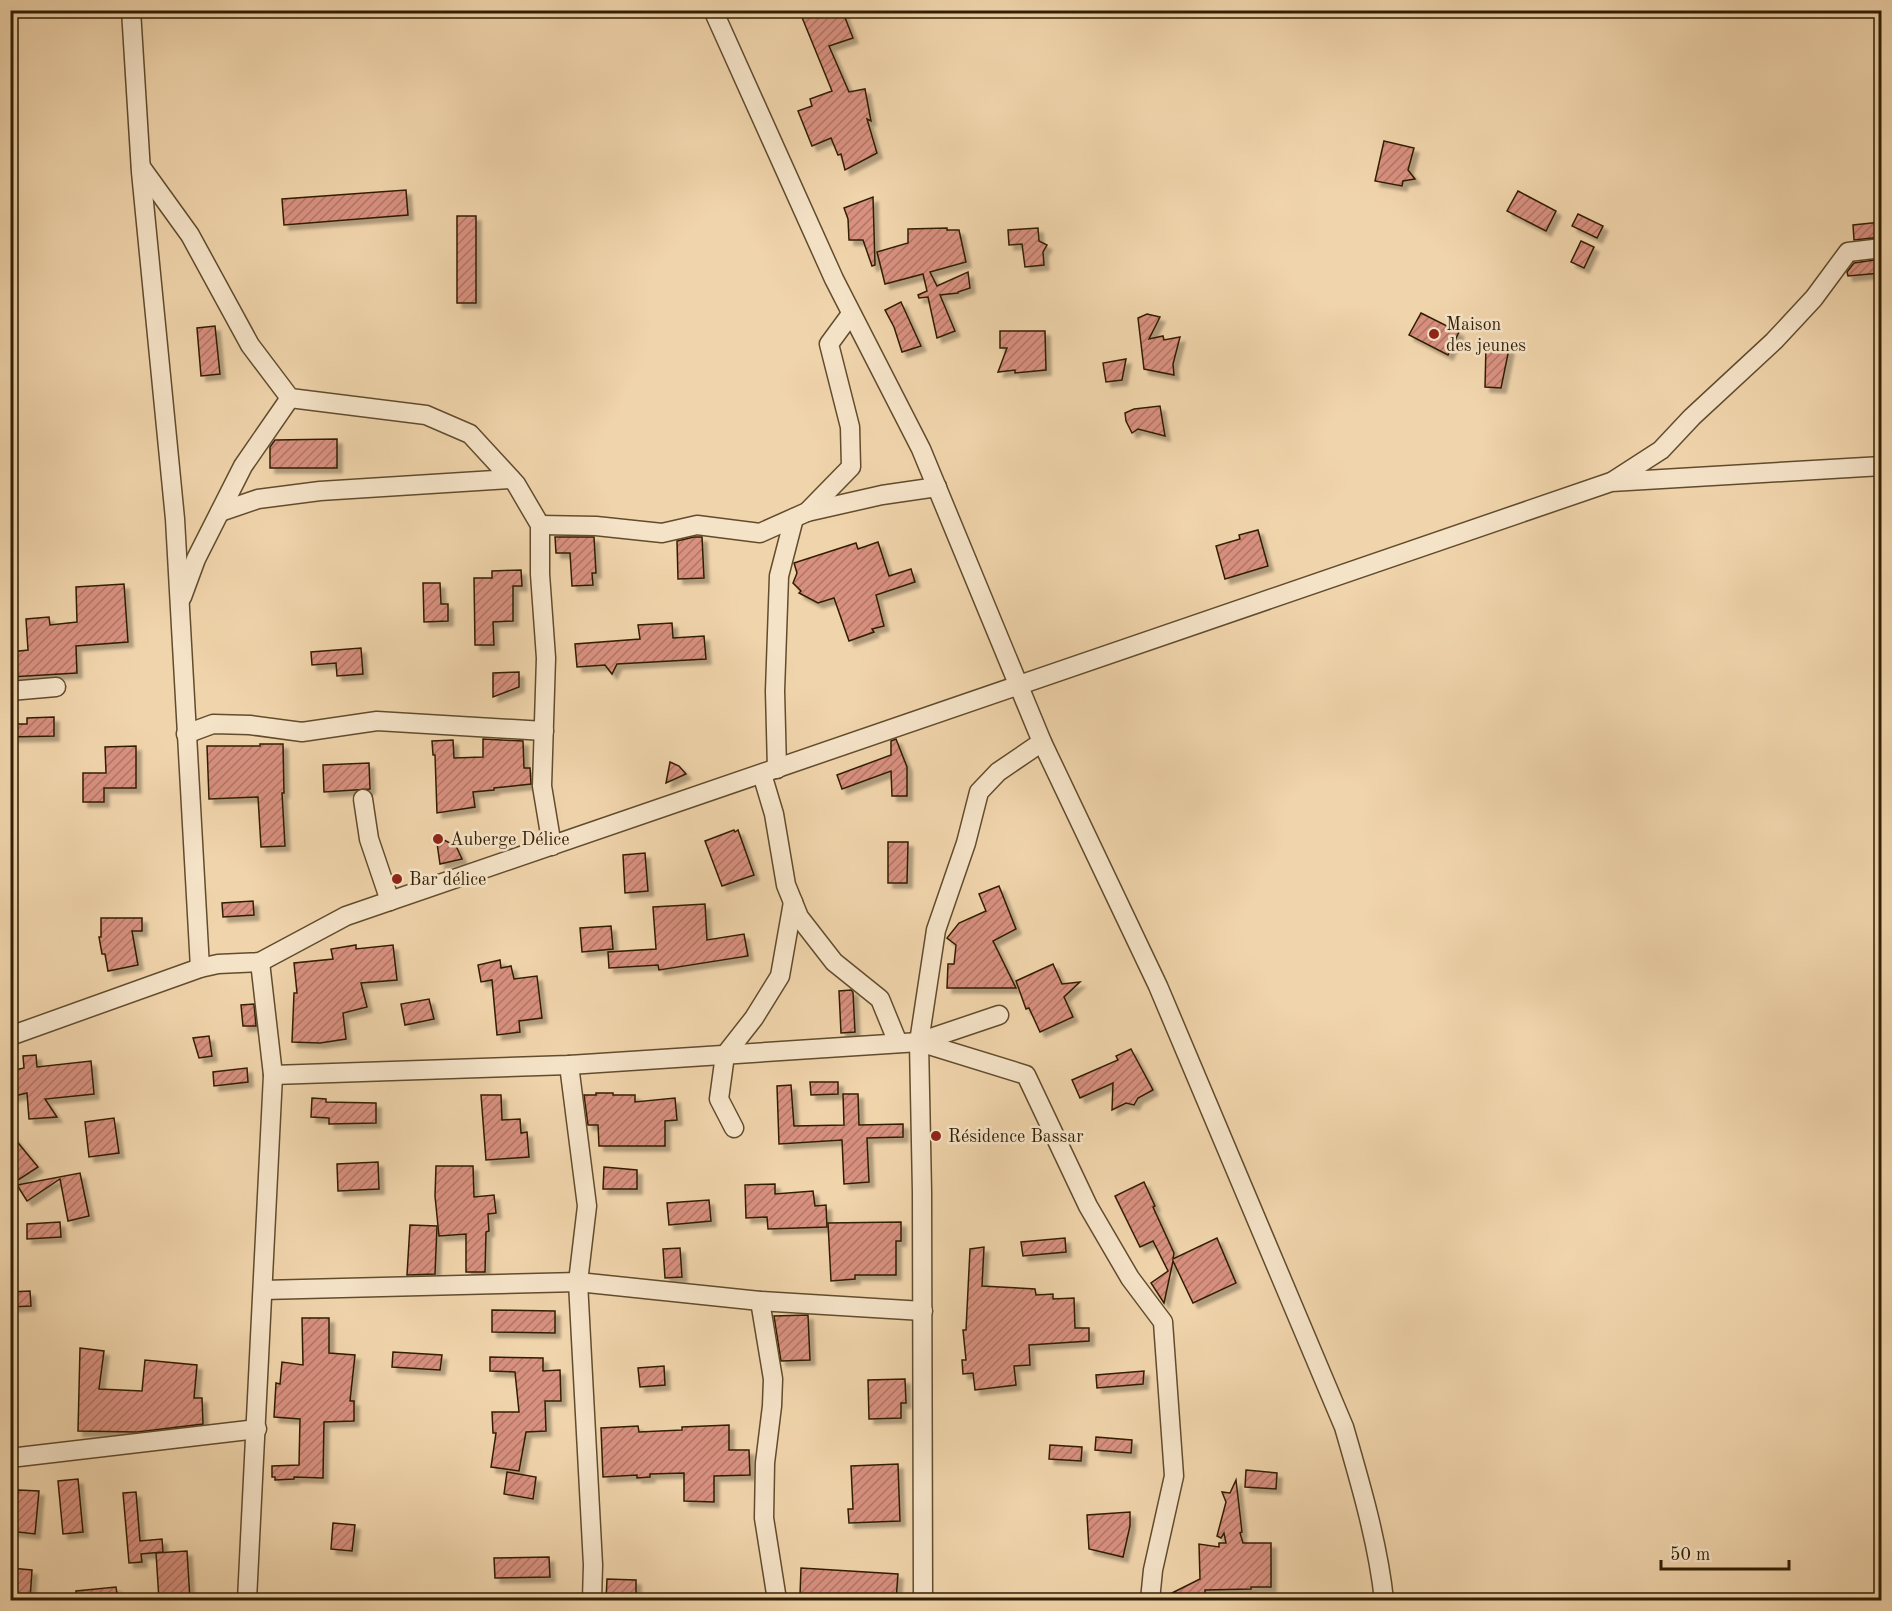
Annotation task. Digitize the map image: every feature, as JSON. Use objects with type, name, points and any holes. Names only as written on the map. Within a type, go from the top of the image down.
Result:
[{"type":"street","points":[[131,10],[140,166],[175,519],[200,968]]},
{"type":"street","points":[[712,10],[851,314],[921,449],[1042,742],[1167,1008],[1344,1427],[1360,1481],[1384,1600]]},
{"type":"street","points":[[140,166],[190,235],[250,345],[290,398],[371,410],[426,415],[470,434],[511,479],[540,525],[540,574],[546,658],[542,786],[552,846]]},
{"type":"street","points":[[10,1036],[200,968],[218,964],[260,962],[346,916],[1611,482],[1661,450],[1814,298],[1848,252],[1881,248]]},
{"type":"street","points":[[851,314],[829,344],[850,427],[851,467],[801,515],[779,576],[775,691],[769,772],[786,885],[799,917],[834,962],[880,999],[898,1043]]},
{"type":"street","points":[[179,603],[196,559],[243,466],[290,398]]},
{"type":"street","points":[[1611,482],[1881,466]]},
{"type":"street","points":[[220,512],[258,499],[320,491],[511,479]]},
{"type":"street","points":[[540,525],[596,526],[662,533],[697,525],[760,533],[801,515],[882,495],[937,487]]},
{"type":"street","points":[[10,692],[56,687]]},
{"type":"street","points":[[186,734],[213,724],[250,725],[302,732],[377,721],[544,731]]},
{"type":"street","points":[[923,1600],[923,1311],[919,1042],[936,930],[966,843],[979,792],[998,772],[1042,742]]},
{"type":"street","points":[[363,799],[369,839],[390,901]]},
{"type":"street","points":[[734,1128],[720,1099],[725,1055],[754,1018],[780,976],[793,902]]},
{"type":"street","points":[[247,1600],[273,1076],[260,962]]},
{"type":"street","points":[[273,1076],[569,1065],[919,1042],[999,1015]]},
{"type":"street","points":[[919,1042],[1026,1075],[1088,1206],[1130,1278],[1163,1322],[1174,1476],[1153,1570],[1150,1600]]},
{"type":"street","points":[[569,1065],[587,1206],[578,1282],[593,1565],[592,1600]]},
{"type":"street","points":[[263,1290],[578,1282],[760,1301],[923,1311]]},
{"type":"street","points":[[760,1301],[772,1379],[772,1406],[765,1463],[764,1518],[777,1600]]},
{"type":"street","points":[[10,1458],[257,1429]]},
{"type":"building","points":[[799,10],[842,10],[853,38],[829,46],[849,92],[865,89],[871,121],[867,119],[877,153],[845,170],[841,154],[838,155],[831,138],[812,146],[798,111],[812,106],[810,99],[832,91]]},
{"type":"building","points":[[1384,141],[1414,148],[1408,170],[1415,179],[1403,181],[1402,186],[1375,181]]},
{"type":"building","points":[[406,190],[408,215],[284,225],[282,199]]},
{"type":"building","points":[[1518,191],[1556,211],[1546,231],[1507,211]]},
{"type":"building","points":[[873,197],[875,265],[872,266],[863,240],[849,240],[848,219],[844,208]]},
{"type":"building","points":[[1578,214],[1603,226],[1597,238],[1572,226]]},
{"type":"building","points":[[457,216],[476,216],[476,303],[457,303]]},
{"type":"building","points":[[1881,222],[1881,237],[1854,240],[1853,225]]},
{"type":"building","points":[[947,228],[947,230],[959,230],[966,262],[930,272],[937,286],[968,272],[970,288],[958,293],[940,295],[955,331],[937,338],[928,297],[919,298],[918,295],[927,291],[923,274],[885,284],[877,252],[908,243],[908,229]]},
{"type":"building","points":[[1038,228],[1039,241],[1047,245],[1043,252],[1044,265],[1025,267],[1022,244],[1009,245],[1008,230]]},
{"type":"building","points":[[1581,241],[1594,247],[1584,268],[1571,262]]},
{"type":"building","points":[[1881,259],[1881,273],[1848,276],[1847,272],[1854,263]]},
{"type":"building","points":[[901,302],[921,346],[902,352],[894,327],[885,310]]},
{"type":"building","name":"Maison des jeunes","points":[[1421,313],[1459,332],[1448,355],[1409,335]]},
{"type":"building","points":[[1147,314],[1160,317],[1149,339],[1163,336],[1164,340],[1180,337],[1173,364],[1174,375],[1144,369],[1138,318]]},
{"type":"building","points":[[215,326],[220,374],[201,376],[197,328]]},
{"type":"building","points":[[1000,331],[1045,331],[1046,370],[998,372],[1007,348],[1000,348]]},
{"type":"building","points":[[1486,345],[1509,349],[1501,388],[1485,387]]},
{"type":"building","points":[[1126,359],[1122,380],[1106,382],[1103,363]]},
{"type":"building","points":[[1160,406],[1165,436],[1138,429],[1132,433],[1125,413],[1134,409]]},
{"type":"building","points":[[337,439],[337,468],[270,468],[270,447],[275,440]]},
{"type":"building","points":[[1258,530],[1268,566],[1225,579],[1216,546],[1240,539],[1239,535]]},
{"type":"building","points":[[555,537],[594,537],[596,573],[592,573],[593,585],[572,586],[570,553],[556,553]]},
{"type":"building","points":[[702,537],[704,578],[678,579],[677,541]]},
{"type":"building","points":[[878,542],[889,576],[911,569],[915,582],[876,595],[884,626],[872,629],[874,632],[849,641],[834,598],[818,603],[799,593],[801,591],[793,583],[797,573],[794,563],[856,543],[858,549]]},
{"type":"building","points":[[521,570],[522,586],[513,586],[513,621],[493,622],[494,645],[475,645],[474,578],[492,578],[492,571]]},
{"type":"building","points":[[423,583],[440,583],[441,604],[448,604],[448,621],[424,622]]},
{"type":"building","points":[[124,584],[128,642],[76,646],[77,673],[10,677],[10,652],[28,650],[26,619],[49,617],[50,625],[77,622],[76,587]]},
{"type":"building","points":[[672,623],[673,638],[704,636],[706,659],[617,664],[612,674],[605,665],[577,667],[575,644],[640,639],[638,625]]},
{"type":"building","points":[[361,648],[363,674],[337,676],[336,663],[312,665],[311,652]]},
{"type":"building","points":[[519,672],[519,687],[493,697],[493,673]]},
{"type":"building","points":[[54,717],[54,736],[10,737],[10,724],[27,724],[27,718]]},
{"type":"building","points":[[483,739],[523,741],[524,768],[530,768],[531,784],[473,792],[475,807],[437,813],[435,755],[433,755],[432,741],[453,740],[454,758],[483,757]]},
{"type":"building","points":[[896,739],[907,767],[907,796],[892,796],[891,771],[842,789],[837,775],[891,755],[891,741]]},
{"type":"building","points":[[260,744],[283,744],[284,793],[282,793],[285,846],[261,847],[258,797],[209,799],[207,746],[260,746]]},
{"type":"building","points":[[136,746],[136,788],[104,788],[104,802],[83,802],[83,773],[106,773],[105,747]]},
{"type":"building","points":[[670,762],[679,766],[686,774],[666,783]]},
{"type":"building","points":[[369,763],[370,789],[324,792],[323,765]]},
{"type":"building","points":[[734,830],[735,832],[738,830],[754,875],[722,886],[705,841]]},
{"type":"building","points":[[436,836],[456,846],[462,859],[440,864]]},
{"type":"building","points":[[888,842],[908,842],[907,883],[888,883]]},
{"type":"building","points":[[645,853],[648,891],[625,893],[623,855]]},
{"type":"building","points":[[999,886],[1016,929],[993,941],[1016,988],[947,988],[948,964],[954,964],[956,945],[947,938],[959,923],[986,911],[979,894]]},
{"type":"building","points":[[253,901],[254,915],[223,917],[222,903]]},
{"type":"building","points":[[705,904],[707,940],[744,934],[748,956],[659,970],[658,965],[609,968],[608,952],[656,949],[653,907]]},
{"type":"building","points":[[101,918],[142,918],[142,931],[132,931],[138,965],[108,971],[99,937],[101,937]]},
{"type":"building","points":[[611,926],[613,949],[582,952],[580,928]]},
{"type":"building","points":[[356,945],[356,949],[393,945],[397,980],[361,983],[367,1007],[343,1013],[346,1039],[320,1043],[292,1042],[294,993],[297,993],[294,963],[333,959],[331,949]]},
{"type":"building","points":[[500,960],[501,968],[511,966],[514,979],[537,976],[542,1018],[519,1021],[520,1032],[497,1035],[492,980],[481,982],[478,965]]},
{"type":"building","points":[[1053,964],[1062,984],[1080,982],[1064,997],[1073,1017],[1040,1032],[1029,1008],[1026,1009],[1016,981]]},
{"type":"building","points":[[851,990],[853,992],[855,1032],[841,1033],[839,991]]},
{"type":"building","points":[[429,999],[434,1019],[405,1025],[401,1004]]},
{"type":"building","points":[[254,1004],[256,1026],[243,1026],[241,1005]]},
{"type":"building","points":[[209,1036],[212,1056],[199,1058],[193,1038]]},
{"type":"building","points":[[1131,1049],[1153,1090],[1138,1098],[1134,1105],[1126,1103],[1112,1110],[1113,1083],[1080,1098],[1072,1080],[1118,1060],[1116,1056]]},
{"type":"building","points":[[36,1055],[37,1067],[91,1061],[94,1094],[45,1099],[57,1117],[29,1119],[27,1093],[10,1097],[10,1071],[24,1068],[23,1056]]},
{"type":"building","points":[[247,1068],[248,1082],[214,1086],[213,1072]]},
{"type":"building","points":[[810,1082],[838,1082],[838,1094],[811,1095]]},
{"type":"building","points":[[791,1085],[794,1126],[844,1125],[843,1094],[858,1094],[859,1125],[903,1124],[903,1137],[867,1138],[869,1182],[844,1184],[842,1140],[779,1144],[777,1086]]},
{"type":"building","points":[[596,1093],[635,1095],[635,1102],[675,1098],[677,1120],[665,1121],[665,1146],[599,1146],[598,1125],[588,1125],[584,1095],[596,1095]]},
{"type":"building","points":[[481,1095],[501,1095],[502,1120],[520,1119],[521,1133],[527,1132],[529,1157],[486,1160]]},
{"type":"building","points":[[312,1098],[326,1099],[326,1102],[376,1103],[376,1123],[329,1124],[329,1118],[311,1117]]},
{"type":"building","points":[[114,1118],[119,1153],[89,1157],[85,1122]]},
{"type":"building","points":[[10,1133],[38,1167],[15,1182],[10,1175]]},
{"type":"building","points":[[378,1162],[379,1189],[338,1191],[337,1164]]},
{"type":"building","points":[[436,1166],[473,1166],[474,1197],[494,1195],[496,1213],[488,1214],[489,1231],[486,1232],[485,1272],[466,1272],[466,1234],[439,1236],[435,1196]]},
{"type":"building","points":[[604,1167],[637,1170],[637,1189],[603,1189]]},
{"type":"building","points":[[80,1173],[89,1216],[68,1221],[60,1179],[27,1201],[17,1185]]},
{"type":"building","points":[[1144,1182],[1174,1253],[1173,1259],[1217,1238],[1236,1283],[1193,1303],[1173,1261],[1164,1303],[1151,1283],[1168,1271],[1153,1241],[1140,1247],[1115,1196]]},
{"type":"building","points":[[775,1184],[775,1194],[813,1191],[815,1206],[826,1205],[827,1227],[768,1229],[767,1217],[746,1218],[745,1185]]},
{"type":"building","points":[[709,1200],[711,1221],[669,1225],[667,1203]]},
{"type":"building","points":[[60,1222],[61,1237],[27,1239],[27,1224]]},
{"type":"building","points":[[901,1222],[901,1241],[896,1241],[896,1275],[855,1275],[855,1279],[831,1281],[828,1223]]},
{"type":"building","points":[[410,1225],[437,1226],[435,1274],[407,1275]]},
{"type":"building","points":[[1065,1238],[1066,1252],[1023,1256],[1021,1242]]},
{"type":"building","points":[[984,1247],[982,1286],[1035,1289],[1036,1295],[1053,1294],[1053,1299],[1074,1298],[1075,1328],[1089,1328],[1089,1341],[1029,1345],[1030,1365],[1014,1366],[1016,1385],[975,1390],[973,1373],[963,1374],[962,1360],[966,1360],[963,1330],[966,1330],[970,1249]]},
{"type":"building","points":[[680,1248],[682,1277],[665,1278],[663,1249]]},
{"type":"building","points":[[30,1291],[31,1306],[10,1307],[10,1292]]},
{"type":"building","points":[[492,1310],[555,1311],[555,1333],[492,1332]]},
{"type":"building","points":[[808,1315],[810,1360],[781,1361],[774,1316]]},
{"type":"building","points":[[302,1318],[329,1318],[329,1353],[355,1355],[350,1401],[354,1401],[354,1421],[324,1422],[323,1478],[294,1477],[294,1479],[275,1480],[275,1477],[272,1477],[272,1466],[299,1465],[300,1419],[274,1417],[276,1383],[280,1384],[282,1362],[303,1365]]},
{"type":"building","points":[[80,1348],[104,1351],[99,1389],[142,1391],[145,1360],[197,1365],[194,1398],[202,1398],[203,1424],[137,1432],[78,1431]]},
{"type":"building","points":[[393,1352],[442,1355],[440,1370],[392,1367]]},
{"type":"building","points":[[490,1357],[543,1358],[543,1371],[560,1370],[561,1401],[545,1401],[546,1431],[526,1432],[519,1471],[491,1467],[496,1433],[493,1433],[492,1412],[519,1412],[515,1372],[490,1371]]},
{"type":"building","points":[[664,1366],[665,1385],[640,1387],[638,1368]]},
{"type":"building","points":[[1144,1371],[1143,1384],[1097,1388],[1096,1375]]},
{"type":"building","points":[[905,1379],[906,1403],[901,1403],[901,1418],[869,1419],[868,1380]]},
{"type":"building","points":[[729,1425],[729,1450],[749,1450],[750,1475],[714,1476],[714,1502],[684,1501],[684,1473],[650,1474],[650,1477],[637,1478],[637,1475],[603,1477],[601,1428],[638,1426],[639,1432]]},
{"type":"building","points":[[1096,1437],[1132,1440],[1131,1453],[1095,1450]]},
{"type":"building","points":[[1050,1445],[1082,1447],[1081,1461],[1049,1459]]},
{"type":"building","points":[[898,1464],[900,1521],[849,1523],[848,1509],[853,1509],[851,1466]]},
{"type":"building","points":[[1246,1470],[1277,1473],[1276,1489],[1245,1487]]},
{"type":"building","points":[[507,1472],[536,1477],[533,1499],[504,1494]]},
{"type":"building","points":[[78,1479],[83,1532],[63,1534],[58,1481]]},
{"type":"building","points":[[1236,1480],[1242,1532],[1240,1533],[1243,1543],[1271,1543],[1271,1587],[1205,1590],[1205,1595],[1172,1593],[1200,1579],[1199,1544],[1219,1547],[1219,1543],[1226,1543],[1224,1533],[1221,1538],[1217,1536],[1226,1502],[1222,1492],[1230,1493]]},
{"type":"building","points":[[18,1490],[39,1491],[35,1534],[10,1531],[10,1510],[16,1511]]},
{"type":"building","points":[[136,1492],[140,1541],[162,1539],[163,1552],[141,1554],[142,1562],[129,1563],[123,1493]]},
{"type":"building","points":[[1130,1512],[1130,1526],[1123,1557],[1089,1549],[1087,1515]]},
{"type":"building","points":[[333,1523],[355,1525],[352,1551],[331,1549]]},
{"type":"building","points":[[187,1551],[190,1600],[159,1600],[156,1553]]},
{"type":"building","points":[[549,1557],[550,1577],[495,1578],[494,1558]]},
{"type":"building","points":[[10,1568],[32,1570],[30,1600],[10,1600]]},
{"type":"building","points":[[801,1568],[898,1574],[896,1600],[800,1595]]},
{"type":"building","points":[[607,1579],[636,1580],[636,1600],[606,1600]]},
{"type":"building","points":[[116,1587],[118,1600],[76,1600],[76,1591]]},
{"type":"place","name":"Maison des jeunes","points":[[1434,334]]},
{"type":"place","name":"Auberge Délice","points":[[438,839]]},
{"type":"place","name":"Bar délice","points":[[397,879]]},
{"type":"place","name":"Résidence Bassar","points":[[936,1136]]}]
